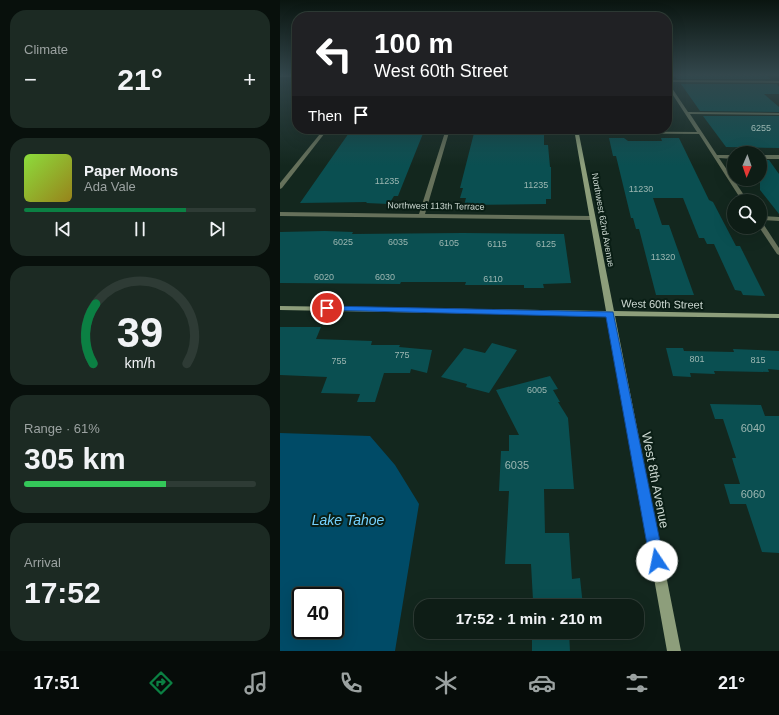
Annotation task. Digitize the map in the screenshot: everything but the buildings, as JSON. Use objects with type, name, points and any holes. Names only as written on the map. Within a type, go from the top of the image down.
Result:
[{"type":"street","points":[[682,105],[740,194]]},
{"type":"street","points":[[687,113],[779,114]]},
{"type":"street","points":[[672,132],[700,133]]},
{"type":"street","points":[[280,187],[322,134]]},
{"type":"street","points":[[422,215],[446,134]]},
{"type":"street","name":"Northwest 62nd Avenue","points":[[577,134],[610,314]]},
{"type":"street","points":[[716,156],[727,157]]},
{"type":"street","points":[[767,157],[779,157]]},
{"type":"street","name":"Northwest 113th Terrace","points":[[280,214],[592,218]]},
{"type":"street","points":[[767,218],[779,218]]},
{"type":"street","points":[[767,234],[779,253]]},
{"type":"street","name":"West 60th Street","points":[[280,308],[779,316]]},
{"type":"street","name":"West 8th Avenue","points":[[610,314],[674,651]]},
{"type":"water","name":"Lake Tahoe","points":[[280,433],[370,436],[395,465],[419,504],[395,651],[280,651]]},
{"type":"route","points":[[327,308],[610,314],[657,561]]}]
